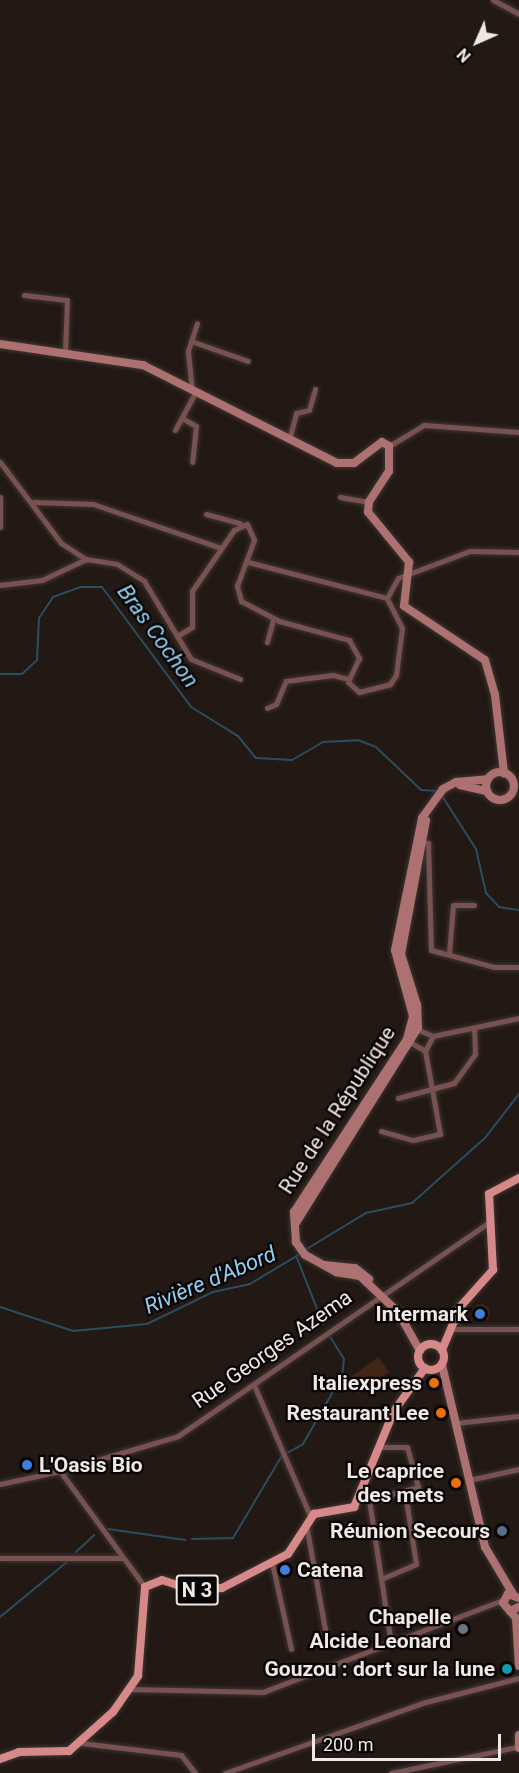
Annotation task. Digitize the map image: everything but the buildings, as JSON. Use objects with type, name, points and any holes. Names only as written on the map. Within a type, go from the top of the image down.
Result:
[{"type":"main road","points":[[422,1365],[441,1369],[442,1346],[460,1307],[493,1270],[489,1194],[519,1178]]},
{"type":"main road","points":[[308,1521],[349,1510],[366,1496],[379,1447],[422,1365],[423,1348],[442,1346]]},
{"type":"main road","name":"N 3","points":[[0,1759],[19,1752],[60,1755],[81,1743],[132,1689],[141,1662],[145,1587],[162,1580],[214,1590],[272,1563],[294,1548],[308,1521]]},
{"type":"street","points":[[494,0],[519,14]]},
{"type":"street","points":[[24,295],[67,300],[65,351]]},
{"type":"street","points":[[175,430],[194,393],[191,341],[197,323]]},
{"type":"street","points":[[191,341],[248,361]]},
{"type":"street","points":[[0,344],[65,351],[135,363],[288,441],[342,465],[360,460],[378,444],[389,446],[424,425],[519,432]]},
{"type":"street","points":[[288,441],[296,413],[309,410],[315,389]]},
{"type":"street","points":[[182,418],[196,426],[192,462]]},
{"type":"street","points":[[389,446],[390,471],[369,502],[371,519],[404,554],[411,573],[403,593],[409,611],[485,660],[495,695],[500,756],[516,785],[502,800],[487,791],[447,787]]},
{"type":"street","points":[[0,462],[34,502],[61,543],[86,559],[132,571],[191,660],[240,680]]},
{"type":"street","points":[[0,497],[0,527]]},
{"type":"street","points":[[339,497],[369,502]]},
{"type":"street","points":[[34,502],[93,504],[221,548]]},
{"type":"street","points":[[206,514],[240,523],[252,530],[248,562],[238,596],[273,619],[349,640],[359,658],[348,679]]},
{"type":"street","points":[[177,636],[192,627],[189,598],[240,523]]},
{"type":"street","points":[[267,708],[276,704],[286,681],[333,675],[348,679],[355,691],[364,692],[390,684],[396,675],[402,628],[387,598],[393,583],[411,573],[477,550],[519,552]]},
{"type":"street","points":[[0,585],[42,580],[86,559]]},
{"type":"street","points":[[248,562],[387,598]]},
{"type":"street","points":[[267,642],[273,619]]},
{"type":"street","points":[[487,791],[500,756]]},
{"type":"street","name":"Rue de la République","points":[[423,1348],[400,1314],[360,1276],[318,1264],[300,1250],[294,1233],[302,1209],[411,1036],[417,1005],[401,954],[419,839],[434,798],[447,787],[491,777],[511,776]]},
{"type":"street","points":[[419,839],[429,843],[429,945],[434,952],[449,953],[494,967],[519,967]]},
{"type":"street","points":[[449,953],[453,905],[474,905]]},
{"type":"street","points":[[411,1036],[434,1036],[519,1018]]},
{"type":"street","points":[[398,1098],[408,1092],[433,1092],[467,1071],[475,1054],[474,1028]]},
{"type":"street","points":[[381,1131],[413,1140],[436,1138],[441,1131],[425,1051],[411,1036]]},
{"type":"street","points":[[425,1051],[434,1036]]},
{"type":"street","name":"Rue Georges Azema","points":[[0,1484],[60,1471],[178,1436],[254,1385],[379,1293],[489,1222]]},
{"type":"street","points":[[451,1329],[519,1329]]},
{"type":"street","points":[[441,1369],[485,1547],[504,1585],[506,1604],[516,1618],[519,1666]]},
{"type":"street","points":[[254,1385],[308,1521],[326,1635]]},
{"type":"street","points":[[456,1423],[519,1416]]},
{"type":"street","points":[[379,1447],[410,1452],[418,1483],[405,1493],[366,1496],[391,1643]]},
{"type":"street","points":[[469,1480],[519,1469]]},
{"type":"street","points":[[60,1471],[121,1558],[145,1587]]},
{"type":"street","points":[[381,1579],[416,1564],[405,1493]]},
{"type":"street","points":[[0,1558],[121,1558]]},
{"type":"street","points":[[272,1563],[291,1649]]},
{"type":"street","points":[[132,1689],[263,1692],[391,1643],[506,1604],[517,1595],[504,1585]]},
{"type":"street","points":[[506,1604],[519,1608]]},
{"type":"street","points":[[225,1773],[426,1702],[519,1678]]},
{"type":"street","points":[[81,1743],[181,1755],[195,1773]]},
{"type":"street","points":[[391,1773],[518,1743]]},
{"type":"waterway","name":"Bras Cochon","points":[[0,674],[22,674],[37,660],[39,618],[53,597],[80,587],[102,587],[191,707],[238,736],[256,758],[292,760],[323,742],[358,740],[376,747],[421,790],[439,791],[476,849],[486,893],[499,907],[519,910]]},
{"type":"waterway","name":"Rivière d'Abord","points":[[305,1250],[366,1213],[412,1203],[485,1138],[519,1094]]},
{"type":"waterway","name":"Rivière d'Abord","points":[[0,1307],[73,1331],[147,1324],[213,1292],[250,1284],[300,1254]]},
{"type":"waterway","points":[[297,1258],[323,1324]]},
{"type":"waterway","points":[[287,1453],[303,1444],[342,1376],[344,1359],[330,1337]]},
{"type":"waterway","points":[[192,1539],[233,1538],[281,1457]]},
{"type":"waterway","points":[[108,1529],[185,1540]]},
{"type":"waterway","points":[[76,1552],[94,1535]]},
{"type":"waterway","points":[[0,1617],[67,1562]]},
{"type":"place","name":"Intermark","points":[[480,1314]]},
{"type":"place","name":"Italiexpress","points":[[434,1383]]},
{"type":"place","name":"Restaurant Lee","points":[[441,1413]]},
{"type":"place","name":"L'Oasis Bio","points":[[27,1465]]},
{"type":"place","name":"Le caprice des mets","points":[[456,1483]]},
{"type":"place","name":"Réunion Secours","points":[[502,1531]]},
{"type":"place","name":"Catena","points":[[285,1570]]},
{"type":"place","name":"Chapelle Alcide Leonard","points":[[463,1629]]},
{"type":"place","name":"Gouzou : dort sur la lune","points":[[507,1669]]}]
